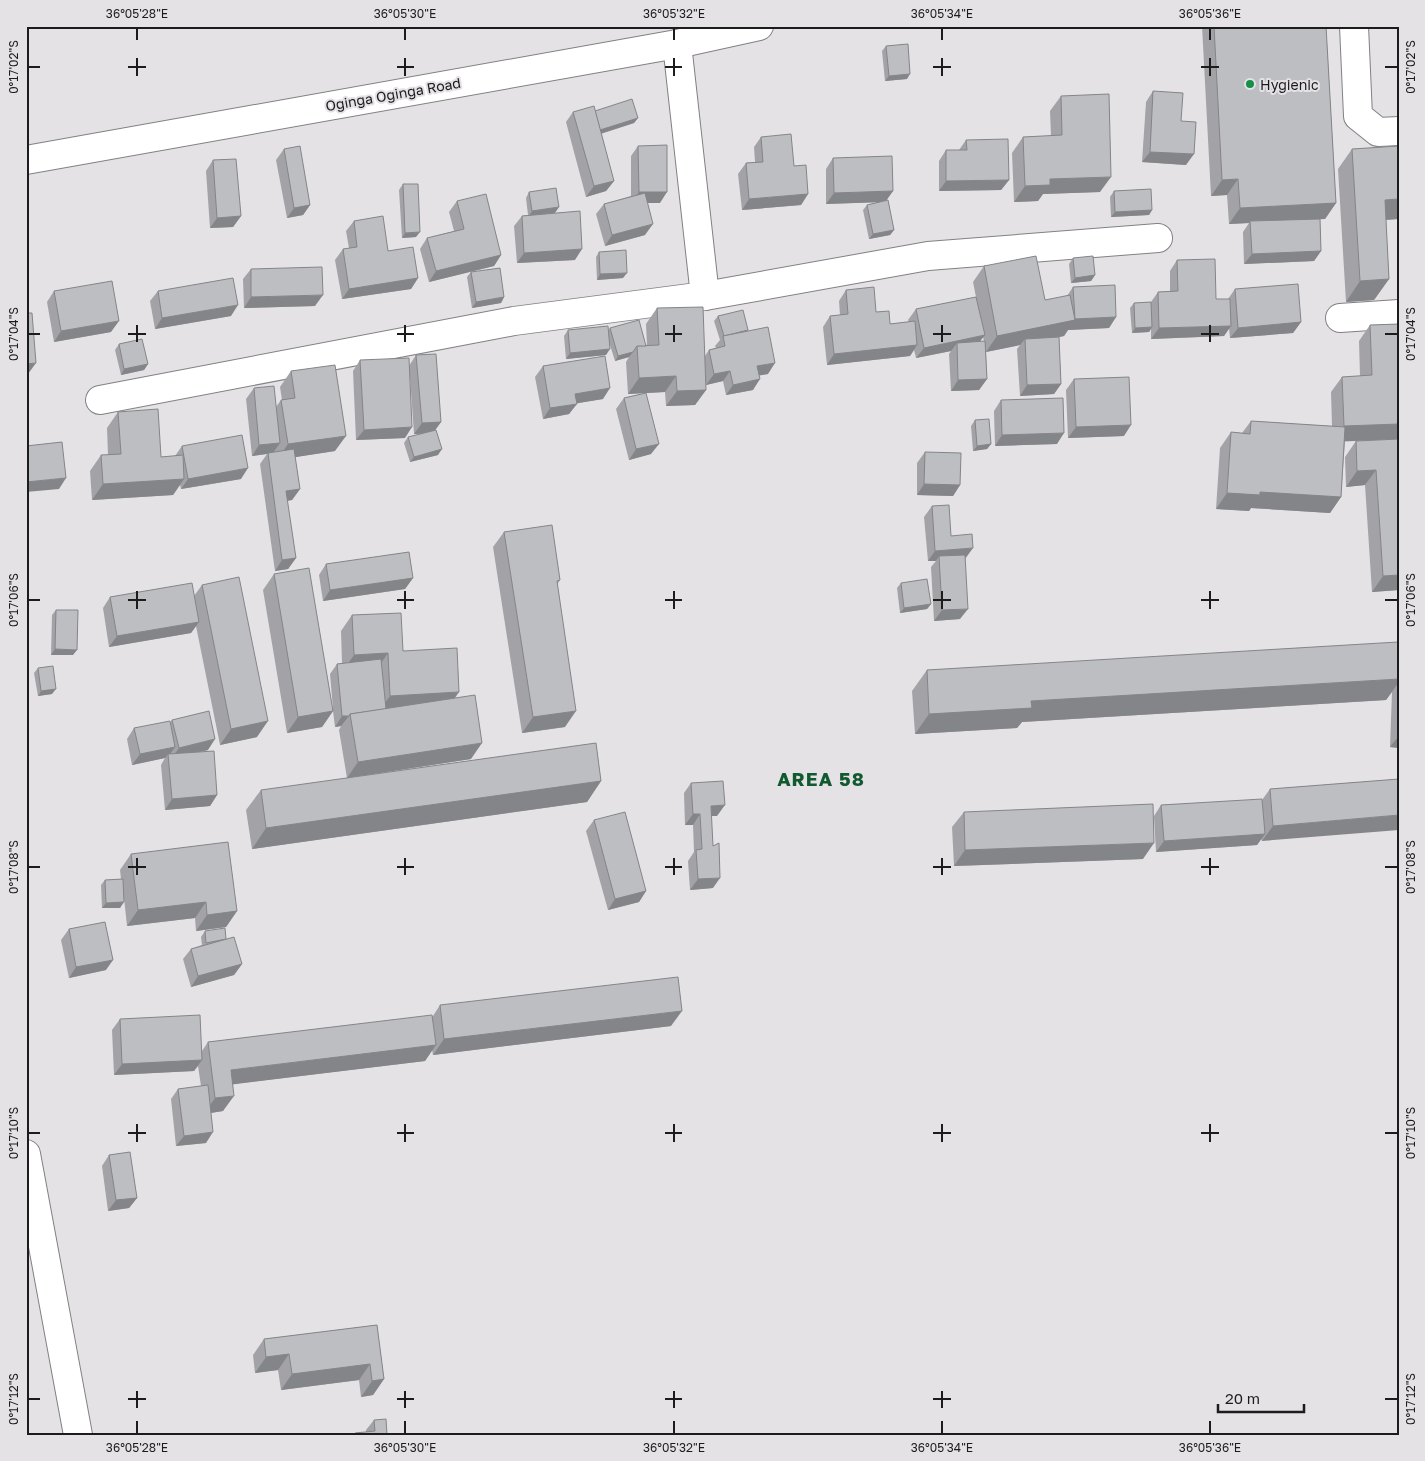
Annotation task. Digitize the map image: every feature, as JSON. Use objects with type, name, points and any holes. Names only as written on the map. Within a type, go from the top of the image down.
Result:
[{"type":"street","name":"Oginga Oginga Road","points":[[26,160],[677,44],[759,26]]},
{"type":"street","points":[[1354,26],[1358,116],[1378,132],[1399,131]]},
{"type":"street","points":[[677,44],[705,296]]},
{"type":"street","points":[[100,400],[514,321],[705,296],[928,256],[1158,238]]},
{"type":"street","points":[[1340,318],[1399,314]]},
{"type":"street","points":[[26,1154],[78,1435]]},
{"type":"building","points":[[1214,26],[1326,26],[1336,203],[1240,208],[1238,179],[1222,180]]},
{"type":"building","points":[[908,44],[910,74],[889,76],[886,46]]},
{"type":"building","points":[[1153,91],[1183,93],[1181,121],[1196,122],[1194,154],[1150,152]]},
{"type":"building","points":[[1109,94],[1111,177],[1050,179],[1050,185],[1025,186],[1023,137],[1062,135],[1061,96]]},
{"type":"building","points":[[632,99],[638,118],[600,130],[595,111]]},
{"type":"building","points":[[594,106],[614,181],[594,186],[573,112]]},
{"type":"building","points":[[791,134],[794,166],[806,165],[808,194],[749,199],[746,163],[763,162],[761,137]]},
{"type":"building","points":[[1008,139],[1009,180],[946,181],[946,150],[967,150],[966,140]]},
{"type":"building","points":[[667,145],[667,192],[639,192],[638,146]]},
{"type":"building","points":[[300,146],[310,205],[294,208],[284,149]]},
{"type":"building","points":[[1399,146],[1399,199],[1385,200],[1389,279],[1360,281],[1352,149]]},
{"type":"building","points":[[892,156],[893,191],[834,193],[833,158]]},
{"type":"building","points":[[236,159],[241,216],[217,218],[213,160]]},
{"type":"building","points":[[403,184],[418,184],[420,232],[405,233]]},
{"type":"building","points":[[556,188],[559,207],[532,211],[529,192]]},
{"type":"building","points":[[1151,189],[1152,210],[1115,212],[1114,191]]},
{"type":"building","points":[[645,193],[653,224],[612,235],[604,204]]},
{"type":"building","points":[[486,194],[501,255],[436,271],[427,238],[464,229],[457,201]]},
{"type":"building","points":[[888,200],[894,230],[873,234],[867,205]]},
{"type":"building","points":[[580,211],[582,249],[524,253],[522,216]]},
{"type":"building","points":[[383,216],[388,251],[413,247],[418,278],[349,289],[343,249],[357,247],[354,221]]},
{"type":"building","points":[[1320,219],[1321,251],[1252,254],[1250,221]]},
{"type":"building","points":[[626,250],[627,273],[600,274],[599,252]]},
{"type":"building","points":[[1036,256],[1045,300],[1070,295],[1075,320],[997,336],[984,266]]},
{"type":"building","points":[[1093,256],[1095,275],[1075,278],[1073,258]]},
{"type":"building","points":[[1215,259],[1216,299],[1230,299],[1231,326],[1159,328],[1158,292],[1178,291],[1177,260]]},
{"type":"building","points":[[322,267],[323,295],[251,297],[251,269]]},
{"type":"building","points":[[500,268],[504,297],[476,302],[471,272]]},
{"type":"building","points":[[233,278],[238,305],[162,318],[158,291]]},
{"type":"building","points":[[112,281],[119,321],[61,331],[54,291]]},
{"type":"building","points":[[1298,284],[1301,322],[1238,328],[1235,289]]},
{"type":"building","points":[[1115,285],[1116,317],[1075,319],[1073,287]]},
{"type":"building","points":[[874,287],[876,312],[889,311],[890,324],[915,321],[917,345],[834,354],[830,316],[848,314],[846,290]]},
{"type":"building","points":[[976,297],[985,335],[924,348],[916,309]]},
{"type":"building","points":[[1151,302],[1152,327],[1135,328],[1134,303]]},
{"type":"building","points":[[703,307],[706,390],[677,391],[676,376],[639,378],[637,346],[659,345],[657,308]]},
{"type":"building","points":[[743,310],[748,330],[724,336],[718,316]]},
{"type":"building","points":[[26,313],[32,313],[36,363],[26,364]]},
{"type":"building","points":[[639,320],[646,346],[637,346],[633,352],[618,356],[610,328]]},
{"type":"building","points":[[1399,324],[1399,424],[1344,426],[1342,377],[1372,375],[1370,325]]},
{"type":"building","points":[[608,326],[610,349],[570,353],[568,330]]},
{"type":"building","points":[[768,327],[775,363],[757,366],[760,379],[733,385],[730,371],[714,374],[709,350],[725,346],[723,336]]},
{"type":"building","points":[[1059,337],[1061,384],[1027,385],[1025,339]]},
{"type":"building","points":[[142,339],[148,364],[124,369],[119,344]]},
{"type":"building","points":[[985,341],[987,379],[958,380],[957,343]]},
{"type":"building","points":[[436,354],[441,422],[422,423],[416,355]]},
{"type":"building","points":[[605,356],[610,388],[575,394],[577,404],[550,408],[543,366]]},
{"type":"building","points":[[409,358],[412,427],[364,430],[360,360]]},
{"type":"building","points":[[335,365],[346,436],[288,444],[281,400],[295,398],[291,371]]},
{"type":"building","points":[[1129,377],[1131,425],[1076,427],[1074,379]]},
{"type":"building","points":[[274,386],[280,443],[259,445],[254,388]]},
{"type":"building","points":[[646,393],[659,444],[636,449],[624,398]]},
{"type":"building","points":[[1063,398],[1064,433],[1002,435],[1001,400]]},
{"type":"building","points":[[158,409],[161,457],[183,455],[184,479],[103,484],[101,455],[121,454],[118,412]]},
{"type":"building","points":[[989,419],[991,444],[977,446],[975,420]]},
{"type":"building","points":[[1251,421],[1345,427],[1341,497],[1260,492],[1260,495],[1227,493],[1231,432],[1250,434]]},
{"type":"building","points":[[436,430],[442,449],[414,457],[408,437]]},
{"type":"building","points":[[242,435],[248,468],[188,479],[182,446]]},
{"type":"building","points":[[1399,439],[1399,575],[1383,576],[1376,470],[1357,471],[1356,441]]},
{"type":"building","points":[[62,442],[66,478],[26,482],[26,446]]},
{"type":"building","points":[[294,449],[300,489],[286,491],[296,558],[282,560],[268,453]]},
{"type":"building","points":[[925,452],[961,453],[960,485],[924,484]]},
{"type":"building","points":[[949,505],[951,536],[972,534],[973,548],[935,551],[932,506]]},
{"type":"building","points":[[552,525],[560,580],[557,581],[576,711],[533,717],[504,532]]},
{"type":"building","points":[[409,552],[413,578],[330,590],[326,564]]},
{"type":"building","points":[[965,555],[968,609],[942,610],[939,556]]},
{"type":"building","points":[[309,568],[333,711],[298,717],[274,574]]},
{"type":"building","points":[[239,577],[268,721],[231,729],[202,585]]},
{"type":"building","points":[[927,579],[931,604],[904,608],[901,583]]},
{"type":"building","points":[[192,583],[199,622],[117,636],[110,597]]},
{"type":"building","points":[[56,610],[78,610],[77,650],[55,649]]},
{"type":"building","points":[[401,613],[403,651],[457,648],[459,692],[390,696],[388,653],[354,655],[352,615]]},
{"type":"building","points":[[1398,642],[1399,679],[1031,701],[1032,708],[929,714],[927,670]]},
{"type":"building","points":[[381,659],[386,709],[342,716],[337,664]]},
{"type":"building","points":[[53,666],[56,689],[41,691],[38,668]]},
{"type":"building","points":[[1399,694],[1399,737],[1398,737]]},
{"type":"building","points":[[475,695],[482,743],[358,762],[350,714]]},
{"type":"building","points":[[209,711],[215,739],[179,748],[172,720]]},
{"type":"building","points":[[170,721],[175,747],[140,754],[134,728]]},
{"type":"building","points":[[596,743],[601,781],[266,828],[261,790]]},
{"type":"building","points":[[214,751],[217,795],[172,799],[168,754]]},
{"type":"building","points":[[1399,779],[1399,815],[1273,826],[1270,789]]},
{"type":"building","points":[[723,781],[725,805],[711,806],[713,846],[719,843],[720,878],[698,879],[696,850],[702,849],[700,814],[693,814],[691,783]]},
{"type":"building","points":[[1262,799],[1265,834],[1164,841],[1161,805]]},
{"type":"building","points":[[1153,804],[1154,843],[965,850],[964,812]]},
{"type":"building","points":[[625,812],[646,891],[615,899],[594,820]]},
{"type":"building","points":[[228,842],[237,911],[207,915],[206,902],[138,910],[131,854]]},
{"type":"building","points":[[123,879],[124,902],[106,903],[105,880]]},
{"type":"building","points":[[105,922],[113,960],[76,967],[69,929]]},
{"type":"building","points":[[225,928],[226,939],[206,943],[205,931]]},
{"type":"building","points":[[234,937],[242,964],[198,976],[191,949]]},
{"type":"building","points":[[678,977],[682,1011],[444,1039],[440,1005]]},
{"type":"building","points":[[200,1015],[202,1060],[122,1064],[120,1019]]},
{"type":"building","points":[[432,1015],[436,1045],[231,1070],[234,1096],[215,1098],[208,1042]]},
{"type":"building","points":[[208,1085],[213,1132],[184,1136],[178,1089]]},
{"type":"building","points":[[130,1152],[137,1198],[116,1200],[109,1155]]},
{"type":"building","points":[[377,1325],[384,1379],[372,1381],[370,1364],[292,1374],[289,1354],[266,1357],[264,1339]]},
{"type":"building","points":[[386,1419],[387,1435],[355,1435],[355,1433],[375,1431],[374,1420]]},
{"type":"place","name":"Hygienic","points":[[1250,84]]},
{"type":"district","name":"AREA 58","points":[[821,778]]}]
